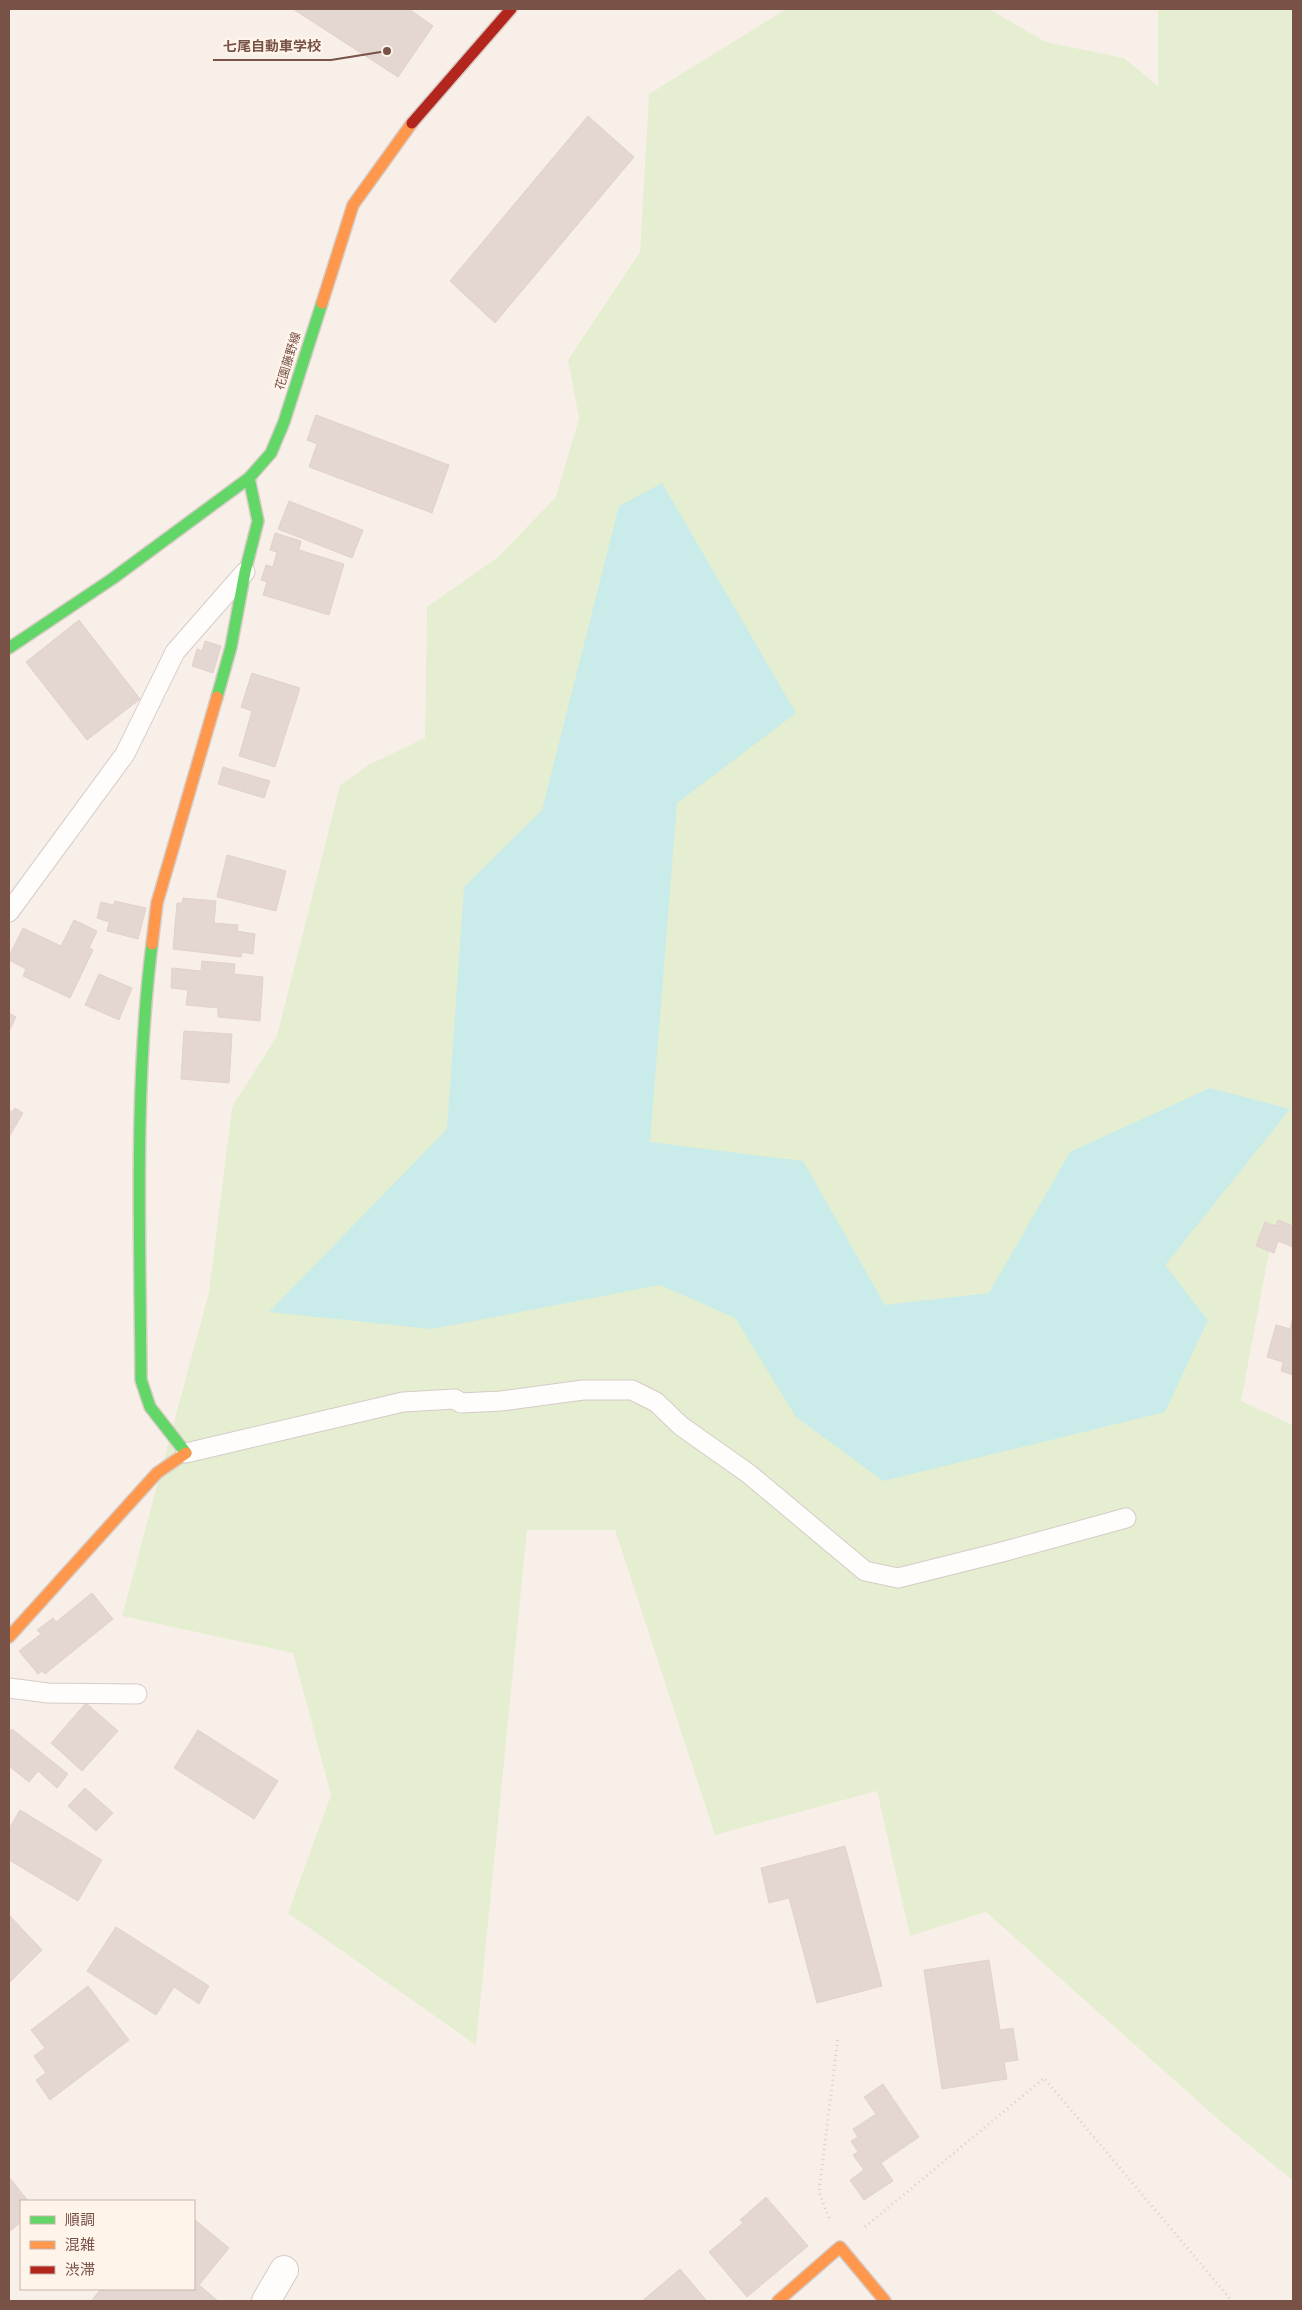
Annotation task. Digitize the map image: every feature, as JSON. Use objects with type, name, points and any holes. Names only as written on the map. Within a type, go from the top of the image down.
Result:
[{"type":"street","name":"花園藤野線","points":[[9,648],[112,579],[250,478],[271,453],[284,422],[353,206],[411,125],[511,9]]},
{"type":"street","points":[[9,1637],[157,1473],[186,1453],[150,1407],[141,1380],[140,1120],[146,992],[157,903],[230,647],[245,572],[258,521],[250,478]]},
{"type":"street","points":[[778,2301],[840,2248],[885,2301]]},
{"type":"street","points":[[266,2301],[284,2270]]},
{"type":"lane","points":[[9,912],[125,754],[175,652],[245,572]]},
{"type":"lane","points":[[186,1453],[403,1402],[455,1400],[461,1403],[501,1401],[583,1390],[632,1390],[656,1402],[681,1426],[750,1474],[865,1571],[898,1578],[1126,1518]]},
{"type":"lane","points":[[9,1688],[48,1693],[136,1694]]},
{"type":"path","points":[[838,2037],[819,2192],[840,2248],[1044,2078],[1232,2301]]},
{"type":"green space","points":[[786,9],[989,9],[1046,42],[1124,58],[1158,86],[1158,9],[1293,9],[1293,1222],[1271,1242],[1241,1401],[1293,1425],[1293,2181],[1220,2121],[986,1912],[910,1936],[877,1791],[715,1835],[615,1530],[527,1530],[476,2045],[288,1913],[331,1795],[293,1653],[122,1616],[209,1292],[232,1107],[277,1036],[340,785],[370,764],[425,738],[427,607],[498,557],[556,497],[579,418],[568,360],[640,252],[649,94]]},
{"type":"water","points":[[662,483],[796,713],[677,803],[650,1142],[803,1161],[885,1305],[989,1293],[1070,1152],[1210,1088],[1290,1109],[1165,1265],[1208,1320],[1165,1412],[883,1481],[796,1417],[735,1318],[660,1285],[432,1329],[269,1312],[447,1129],[464,887],[542,810],[619,506]]},
{"type":"building","points":[[293,9],[409,9],[433,26],[398,77]]},
{"type":"building","points":[[588,116],[634,157],[495,323],[450,281]]},
{"type":"building","points":[[316,415],[449,465],[432,513],[309,467],[317,444],[307,440]]},
{"type":"building","points":[[289,501],[363,530],[352,558],[278,529]]},
{"type":"building","points":[[275,533],[301,541],[299,550],[344,564],[329,615],[263,595],[267,582],[261,580],[266,565],[273,567],[277,552],[270,550]]},
{"type":"building","points":[[79,620],[140,699],[87,740],[26,662]]},
{"type":"building","points":[[205,641],[221,646],[213,673],[192,666],[197,649],[202,651]]},
{"type":"building","points":[[252,673],[300,688],[275,767],[239,756],[252,711],[241,707]]},
{"type":"building","points":[[223,767],[270,781],[264,798],[218,784]]},
{"type":"building","points":[[227,855],[286,871],[276,911],[217,897]]},
{"type":"building","points":[[183,898],[216,901],[214,923],[238,925],[237,931],[255,934],[253,954],[242,952],[241,957],[173,949],[177,903],[182,903]]},
{"type":"building","points":[[115,901],[146,908],[138,939],[107,931],[109,922],[97,918],[101,902],[113,905]]},
{"type":"building","points":[[74,920],[97,931],[89,948],[93,950],[70,998],[23,976],[26,969],[9,960],[9,956],[23,928],[61,946]]},
{"type":"building","points":[[202,961],[235,964],[234,974],[263,977],[260,1021],[218,1017],[218,1008],[186,1005],[188,990],[171,988],[172,968],[201,971]]},
{"type":"building","points":[[99,974],[132,988],[119,1020],[85,1005]]},
{"type":"building","points":[[9,1013],[16,1017],[9,1031]]},
{"type":"building","points":[[184,1031],[232,1034],[229,1083],[181,1079]]},
{"type":"building","points":[[15,1108],[23,1113],[9,1137],[9,1110],[12,1112]]},
{"type":"building","points":[[1278,1220],[1293,1226],[1293,1247],[1278,1241],[1274,1253],[1256,1246],[1265,1222],[1276,1226]]},
{"type":"building","points":[[1293,1317],[1293,1375],[1281,1371],[1283,1362],[1267,1357],[1276,1325],[1290,1329]]},
{"type":"building","points":[[92,1593],[113,1619],[45,1674],[42,1671],[38,1674],[19,1651],[41,1634],[37,1630],[53,1618],[56,1622]]},
{"type":"building","points":[[86,1703],[118,1731],[82,1771],[51,1743]]},
{"type":"building","points":[[12,1729],[68,1774],[57,1788],[38,1771],[29,1782],[9,1766],[9,1733]]},
{"type":"building","points":[[198,1730],[278,1781],[254,1819],[174,1768]]},
{"type":"building","points":[[85,1788],[113,1813],[96,1831],[68,1806]]},
{"type":"building","points":[[20,1810],[102,1860],[78,1901],[9,1860],[9,1829]]},
{"type":"building","points":[[845,1846],[882,1986],[817,2003],[789,1898],[769,1903],[761,1868]]},
{"type":"building","points":[[9,1915],[42,1950],[9,1983]]},
{"type":"building","points":[[116,1927],[209,1986],[199,2004],[174,1987],[156,2015],[87,1971]]},
{"type":"building","points":[[989,1960],[1000,2030],[1013,2028],[1018,2060],[1004,2062],[1007,2079],[942,2089],[924,1970]]},
{"type":"building","points":[[88,1986],[129,2040],[50,2100],[36,2080],[46,2073],[34,2056],[45,2048],[31,2030]]},
{"type":"building","points":[[883,2084],[919,2137],[881,2163],[893,2181],[864,2200],[850,2180],[864,2170],[853,2155],[858,2152],[851,2141],[858,2137],[853,2129],[876,2114],[864,2097]]},
{"type":"building","points":[[9,2177],[27,2200],[20,2200],[20,2223],[9,2232]]},
{"type":"building","points":[[766,2197],[808,2246],[747,2297],[709,2252],[743,2223],[740,2220]]},
{"type":"building","points":[[195,2220],[229,2248],[199,2285],[218,2301],[91,2301],[100,2290],[195,2290]]},
{"type":"building","points":[[680,2269],[707,2301],[642,2301]]},
{"type":"traffic: fast","points":[[9,648],[112,579],[249,478],[271,453],[284,422],[322,303]]},
{"type":"traffic: fast","points":[[217,697],[231,647],[245,572],[258,521],[249,478]]},
{"type":"traffic: fast","points":[[152,944],[146,998],[140,1107],[141,1380],[150,1407],[186,1453]]},
{"type":"traffic: slow","points":[[322,303],[353,205],[412,123]]},
{"type":"traffic: slow","points":[[152,944],[157,903],[217,697]]},
{"type":"traffic: slow","points":[[9,1637],[157,1473],[186,1453]]},
{"type":"traffic: slow","points":[[778,2301],[840,2247],[885,2301]]},
{"type":"traffic: jam","points":[[412,123],[511,9]]},
{"type":"place","name":"七尾自動車学校","points":[[387,51]]}]
